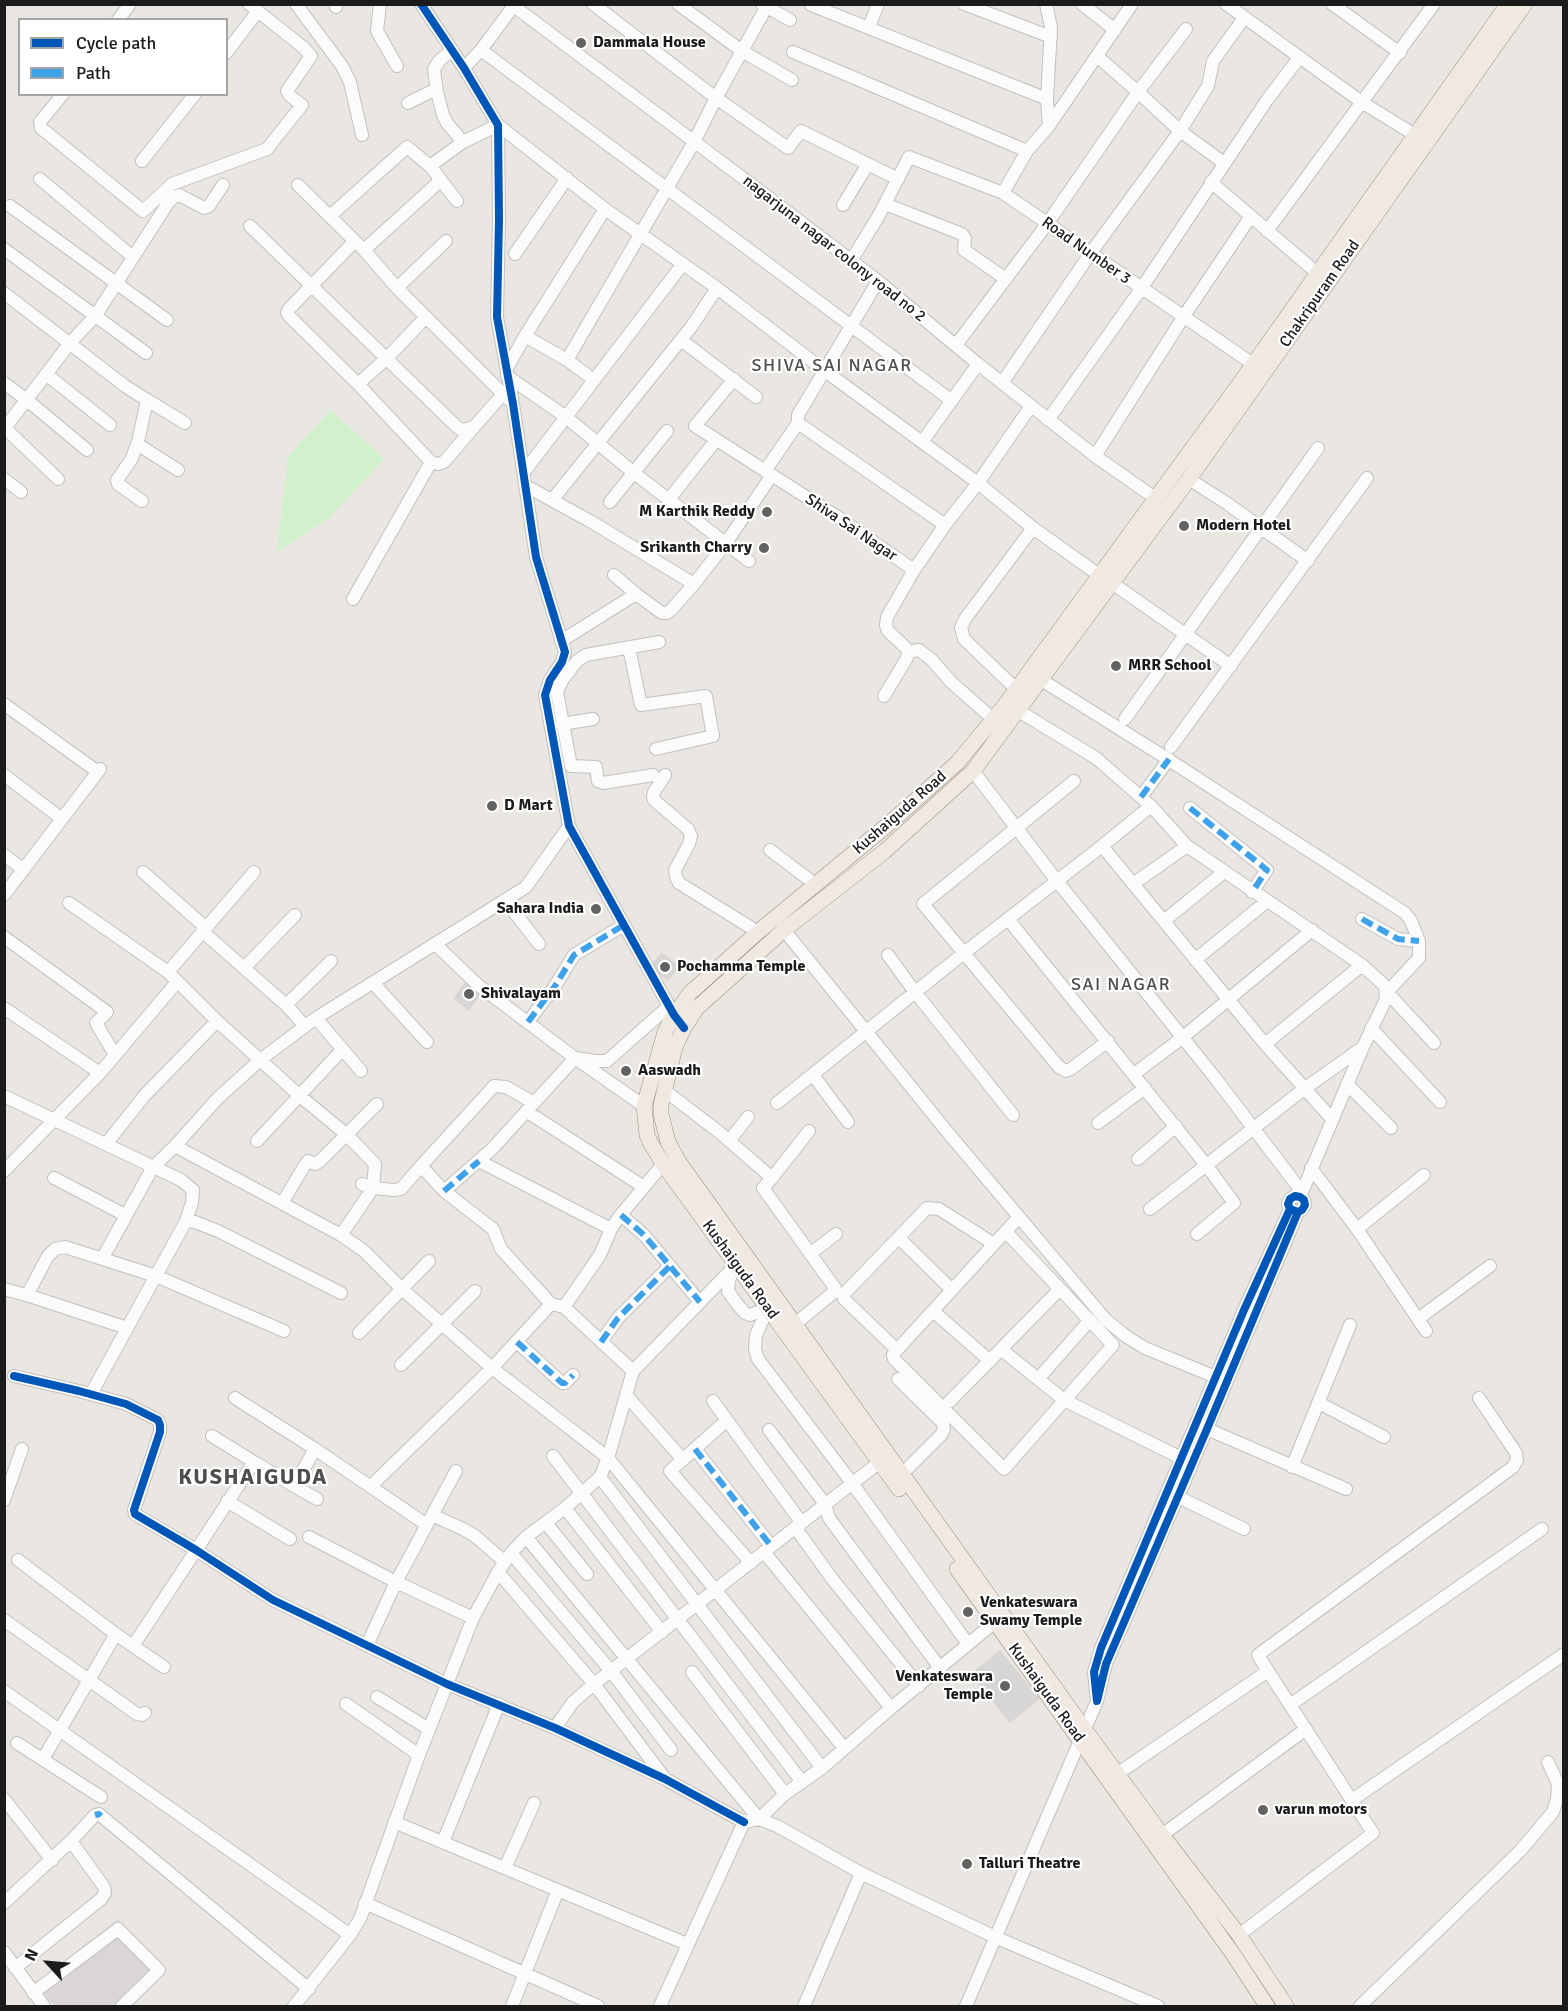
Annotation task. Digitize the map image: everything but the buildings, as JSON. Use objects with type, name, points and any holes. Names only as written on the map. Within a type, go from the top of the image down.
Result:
[{"type":"main road","name":"Chakripuram Road","points":[[1106,579],[1189,479],[1253,364],[1508,4]]},
{"type":"main road","name":"Chakripuram Road","points":[[1106,579],[1155,498],[1230,409],[1525,4]]},
{"type":"main road","name":"Kushaiguda Road","points":[[1106,579],[1040,679],[973,771],[885,851],[784,930],[697,1008],[675,1047],[664,1090],[661,1114],[668,1142],[679,1162],[795,1324],[995,1622],[1083,1736],[1117,1774],[1239,1935],[1286,2007]]},
{"type":"main road","name":"Kushaiguda Road","points":[[1106,579],[957,764],[759,932],[671,1011],[644,1106],[647,1135],[663,1164],[768,1308],[884,1459],[902,1474],[1233,1954],[1267,2007]]},
{"type":"street","points":[[120,18],[130,4]]},
{"type":"street","points":[[296,4],[342,66],[350,82],[362,135]]},
{"type":"street","points":[[380,4],[377,30],[397,66]]},
{"type":"street","points":[[421,4],[464,68],[498,125],[605,209],[717,288],[825,371],[978,483],[1034,528],[1231,666]]},
{"type":"street","points":[[593,4],[716,98],[788,148],[801,131],[898,179],[851,261]]},
{"type":"street","points":[[678,4],[742,51],[792,80]]},
{"type":"street","points":[[868,27],[878,4]]},
{"type":"street","points":[[964,4],[1051,37]]},
{"type":"street","points":[[1046,4],[1051,27],[1047,99],[1049,126]]},
{"type":"street","points":[[1082,4],[1115,30]]},
{"type":"street","points":[[1003,193],[1027,150],[1049,126],[1132,4]]},
{"type":"street","points":[[1332,4],[1400,53]]},
{"type":"street","points":[[464,68],[481,50],[513,5]]},
{"type":"street","name":"nagarjuna nagar colony road no 2","points":[[513,5],[878,281],[1048,420],[1155,498]]},
{"type":"street","points":[[567,360],[694,142],[766,5],[789,20]]},
{"type":"street","points":[[811,5],[1047,99]]},
{"type":"street","points":[[1267,231],[1400,53],[1433,5]]},
{"type":"street","points":[[1231,6],[1244,18],[1363,103],[1416,135]]},
{"type":"street","points":[[61,96],[40,123],[41,128],[142,211],[172,184],[267,149],[302,105],[287,91],[311,56],[253,8],[228,50]]},
{"type":"street","points":[[1002,383],[1090,254],[1180,130],[1208,86],[1213,61],[1244,18]]},
{"type":"street","points":[[956,345],[1047,224],[1138,92],[1186,29]]},
{"type":"street","points":[[452,50],[435,65],[436,89],[447,123],[464,142]]},
{"type":"street","points":[[481,50],[952,400]]},
{"type":"street","points":[[793,52],[1027,150]]},
{"type":"street","points":[[1097,56],[1180,130],[1224,164]]},
{"type":"street","points":[[1048,420],[1141,289],[1267,100],[1299,58]]},
{"type":"street","points":[[408,104],[436,89]]},
{"type":"street","points":[[142,161],[193,96]]},
{"type":"street","points":[[430,166],[464,142],[498,125]]},
{"type":"street","points":[[498,125],[497,317],[513,404],[536,557],[565,652],[545,695],[558,724],[571,766],[596,766],[600,783],[659,775],[652,797],[688,829],[691,836],[675,870],[679,883],[759,932]]},
{"type":"street","points":[[330,216],[407,147],[430,166],[457,201]]},
{"type":"street","name":"Road Number 3","points":[[898,179],[909,157],[1003,193],[1253,364]]},
{"type":"street","points":[[843,206],[868,164]]},
{"type":"street","points":[[515,255],[567,178]]},
{"type":"street","points":[[40,179],[133,257]]},
{"type":"street","points":[[441,180],[310,286],[287,313],[431,462],[438,464],[444,462],[503,394]]},
{"type":"street","points":[[1211,182],[1317,273]]},
{"type":"street","points":[[58,479],[5,428],[70,343],[96,315],[172,198],[179,195],[204,208],[209,206],[223,185]]},
{"type":"street","points":[[298,185],[513,404]]},
{"type":"street","points":[[885,204],[962,234],[964,250],[1006,279]]},
{"type":"street","points":[[10,206],[167,321]]},
{"type":"street","points":[[507,372],[525,336],[605,209]]},
{"type":"street","points":[[1095,456],[1251,216]]},
{"type":"street","points":[[250,226],[457,427],[462,430],[474,427]]},
{"type":"street","points":[[397,288],[446,241]]},
{"type":"street","points":[[4,249],[146,353]]},
{"type":"street","points":[[524,472],[682,265]]},
{"type":"street","points":[[614,575],[656,610],[667,613],[694,584],[726,543],[769,473],[798,423],[798,415],[878,281]]},
{"type":"street","points":[[553,499],[681,340],[717,288]]},
{"type":"street","points":[[4,293],[125,386],[185,423]]},
{"type":"street","points":[[358,384],[387,358],[426,317]]},
{"type":"street","points":[[525,336],[567,360],[594,380]]},
{"type":"street","points":[[681,340],[756,397]]},
{"type":"street","points":[[922,441],[978,364]]},
{"type":"street","points":[[507,372],[749,561]]},
{"type":"street","points":[[46,374],[110,425]]},
{"type":"street","name":"Shiva Sai Nagar","points":[[734,379],[695,426],[836,516],[914,570],[1031,406]]},
{"type":"street","points":[[4,383],[87,450]]},
{"type":"street","points":[[142,501],[118,484],[117,480],[131,460],[138,444],[146,399]]},
{"type":"street","points":[[798,423],[945,525]]},
{"type":"street","points":[[610,502],[667,431]]},
{"type":"street","points":[[669,498],[716,440]]},
{"type":"street","points":[[138,444],[178,470]]},
{"type":"street","points":[[1125,719],[1318,448]]},
{"type":"street","points":[[353,599],[431,462]]},
{"type":"street","points":[[1141,797],[1231,666],[1367,478]]},
{"type":"street","points":[[4,479],[21,492]]},
{"type":"street","points":[[1189,479],[1308,561]]},
{"type":"street","points":[[526,486],[553,499],[694,584]]},
{"type":"street","points":[[1016,689],[964,639],[961,628],[965,619],[1034,528]]},
{"type":"street","points":[[884,696],[907,658],[908,652],[888,631],[886,617],[914,570]]},
{"type":"street","points":[[561,641],[636,594]]},
{"type":"street","points":[[659,642],[586,656],[577,661],[562,679],[557,692],[558,724],[569,826],[671,1011],[684,1028]]},
{"type":"street","points":[[630,648],[641,705],[706,696],[713,736],[656,749]]},
{"type":"street","points":[[908,652],[919,650],[932,660],[951,682],[993,719]]},
{"type":"street","points":[[1040,679],[1170,753],[1405,913],[1419,941],[1419,958],[1387,992]]},
{"type":"street","points":[[4,704],[99,770],[4,895]]},
{"type":"street","points":[[1017,710],[1096,758],[1151,806],[1187,846],[1266,902],[1312,930],[1362,965],[1386,987],[1386,999],[1363,1047],[1301,1194]]},
{"type":"street","points":[[558,724],[593,719]]},
{"type":"street","points":[[973,771],[1057,881],[1254,1129],[1301,1194]]},
{"type":"street","points":[[4,775],[62,819]]},
{"type":"street","points":[[1074,781],[923,904],[1059,1067],[1066,1071],[1071,1069],[1107,1041]]},
{"type":"street","points":[[777,1103],[1151,806]]},
{"type":"street","points":[[1190,808],[1267,870],[1252,892]]},
{"type":"street","points":[[102,1259],[153,1167],[217,1099],[260,1060],[316,1018],[526,887],[569,826]]},
{"type":"street","points":[[1102,846],[1265,1044],[1332,1119]]},
{"type":"street","points":[[1132,884],[1187,846]]},
{"type":"street","points":[[770,850],[816,884]]},
{"type":"street","points":[[4,855],[24,870]]},
{"type":"street","points":[[143,872],[286,1005],[305,1026]]},
{"type":"street","points":[[168,972],[254,872]]},
{"type":"street","points":[[1165,921],[1224,872]]},
{"type":"street","points":[[505,900],[539,944]]},
{"type":"street","points":[[1195,960],[1266,902]]},
{"type":"street","points":[[69,903],[168,972],[217,1021],[347,1135],[375,1164],[367,1186],[341,1236]]},
{"type":"street","points":[[245,967],[295,915]]},
{"type":"street","points":[[1008,919],[1176,1126],[1234,1203],[1197,1234]]},
{"type":"street","points":[[1362,919],[1398,939],[1419,941]]},
{"type":"street","points":[[528,1022],[555,986],[574,955],[624,925]]},
{"type":"street","points":[[784,930],[1019,1217],[1107,1320],[1127,1337],[1145,1348],[1222,1380]]},
{"type":"street","points":[[1134,1074],[1182,1038],[1312,930]]},
{"type":"street","points":[[4,937],[107,1012],[96,1023],[115,1055]]},
{"type":"street","points":[[435,944],[478,985],[575,1058],[644,1106]]},
{"type":"street","points":[[888,955],[1013,1115]]},
{"type":"street","points":[[286,1005],[331,961]]},
{"type":"street","points":[[1265,1044],[1362,965]]},
{"type":"street","points":[[4,1171],[100,1073],[177,982]]},
{"type":"street","points":[[373,983],[427,1042]]},
{"type":"street","points":[[1387,992],[1434,1043]]},
{"type":"street","points":[[4,1008],[100,1073]]},
{"type":"street","points":[[575,1058],[607,1061],[671,1011]]},
{"type":"street","points":[[316,1018],[361,1071]]},
{"type":"street","points":[[106,1144],[145,1095],[217,1021]]},
{"type":"street","points":[[1371,1029],[1440,1102]]},
{"type":"street","points":[[1150,1209],[1304,1089],[1363,1047]]},
{"type":"street","points":[[257,1141],[342,1050]]},
{"type":"street","points":[[444,1191],[492,1149],[575,1058]]},
{"type":"street","points":[[813,1075],[848,1122]]},
{"type":"street","points":[[1347,1084],[1390,1128]]},
{"type":"street","points":[[367,1186],[393,1190],[401,1189],[408,1184],[421,1166],[494,1086],[506,1087],[530,1107],[644,1187]]},
{"type":"street","points":[[1098,1123],[1145,1088]]},
{"type":"street","points":[[664,1090],[772,1178]]},
{"type":"street","points":[[4,1096],[181,1180],[193,1190],[192,1203],[186,1221],[91,1394]]},
{"type":"street","points":[[282,1203],[308,1161],[315,1164],[320,1161],[377,1104]]},
{"type":"street","points":[[729,1141],[748,1117]]},
{"type":"street","points":[[1138,1159],[1176,1126]]},
{"type":"street","points":[[795,1324],[836,1290],[763,1188],[809,1131]]},
{"type":"street","points":[[175,1146],[282,1203],[364,1251],[403,1290],[492,1368],[608,1458],[844,1749]]},
{"type":"street","points":[[479,1161],[611,1229]]},
{"type":"street","points":[[564,1307],[600,1255],[611,1229],[663,1164]]},
{"type":"street","points":[[421,1166],[444,1191],[493,1229],[501,1250],[551,1304],[564,1307],[633,1371]]},
{"type":"street","points":[[1311,1168],[1357,1228],[1426,1331]]},
{"type":"street","points":[[1357,1228],[1424,1175]]},
{"type":"street","points":[[54,1178],[125,1215]]},
{"type":"street","points":[[966,2007],[1083,1736],[1097,1701],[1106,1664],[1172,1494],[1286,1230],[1294,1210],[1288,1203],[1290,1199],[1301,1194]]},
{"type":"street","points":[[897,1350],[844,1299],[843,1295],[927,1208],[939,1209],[994,1244]]},
{"type":"street","points":[[621,1215],[644,1235],[700,1302]]},
{"type":"street","points":[[1006,1232],[1113,1345],[1004,1469],[894,1359],[893,1355],[1019,1217]]},
{"type":"street","points":[[186,1221],[218,1231],[341,1293]]},
{"type":"street","points":[[810,1254],[836,1234]]},
{"type":"street","points":[[899,1238],[952,1290]]},
{"type":"street","points":[[27,1295],[48,1256],[55,1249],[65,1247],[156,1276],[284,1331]]},
{"type":"street","points":[[359,1333],[429,1261]]},
{"type":"street","points":[[294,2007],[360,1919],[394,1821],[472,1618],[504,1562],[526,1537],[565,1508],[600,1477],[608,1458],[633,1371],[736,1265]]},
{"type":"street","points":[[736,1265],[729,1280],[728,1291],[737,1305],[750,1315],[768,1308]]},
{"type":"street","points":[[601,1341],[618,1318],[670,1266]]},
{"type":"street","points":[[1418,1319],[1490,1266]]},
{"type":"street","points":[[4,1289],[127,1328]]},
{"type":"street","points":[[949,1402],[1060,1289]]},
{"type":"street","points":[[401,1365],[475,1292]]},
{"type":"street","points":[[371,1486],[492,1368],[551,1304]]},
{"type":"street","points":[[768,1308],[756,1335],[758,1359],[968,1644]]},
{"type":"street","points":[[933,1311],[990,1361]]},
{"type":"street","points":[[1038,1379],[1090,1320]]},
{"type":"street","points":[[1292,1467],[1350,1324]]},
{"type":"street","points":[[517,1342],[562,1383],[573,1375]]},
{"type":"street","points":[[1002,1350],[1064,1400],[1181,1458]]},
{"type":"street","points":[[14,1376],[126,1404],[158,1420],[160,1432],[134,1512],[273,1600],[447,1684],[555,1728],[665,1779],[744,1822],[759,1820],[777,1826],[861,1873],[996,1938],[1158,2007]]},
{"type":"street","points":[[898,1379],[943,1423],[944,1429],[941,1435],[902,1474]]},
{"type":"street","points":[[626,1395],[683,1460]]},
{"type":"street","points":[[235,1398],[371,1486],[429,1520],[463,1528],[475,1536],[504,1562],[610,1671],[671,1750]]},
{"type":"street","points":[[1239,1935],[1373,1833],[1258,1655],[1513,1467],[1517,1460],[1515,1453],[1479,1398]]},
{"type":"street","points":[[713,1401],[801,1522]]},
{"type":"street","points":[[1319,1403],[1384,1437]]},
{"type":"street","points":[[727,1420],[670,1471],[751,1563]]},
{"type":"street","points":[[1172,1494],[1181,1458],[1202,1427]]},
{"type":"street","points":[[1202,1427],[1346,1489]]},
{"type":"street","points":[[769,1430],[825,1504],[829,1518],[940,1668]]},
{"type":"street","points":[[212,1436],[317,1499]]},
{"type":"street","points":[[4,1500],[22,1449]]},
{"type":"street","points":[[294,1486],[315,1449]]},
{"type":"street","points":[[694,1449],[891,1708]]},
{"type":"street","points":[[553,1456],[802,1782]]},
{"type":"street","points":[[555,1728],[573,1702],[594,1684],[884,1459]]},
{"type":"street","points":[[133,1646],[254,1462]]},
{"type":"street","points":[[367,1645],[396,1582],[456,1471]]},
{"type":"street","points":[[600,1477],[822,1768]]},
{"type":"street","points":[[1172,1494],[1244,1529]]},
{"type":"street","points":[[227,1501],[290,1539]]},
{"type":"street","points":[[565,1508],[662,1632]]},
{"type":"street","points":[[801,1522],[797,1530],[833,1580],[919,1686]]},
{"type":"street","points":[[546,1523],[587,1574]]},
{"type":"street","points":[[1290,1705],[1542,1529]]},
{"type":"street","points":[[309,1537],[472,1618]]},
{"type":"street","points":[[526,1537],[759,1820]]},
{"type":"street","points":[[18,1560],[117,1635],[164,1667]]},
{"type":"street","points":[[504,1562],[665,1779]]},
{"type":"street","points":[[4,1620],[137,1714],[145,1713]]},
{"type":"street","points":[[759,1820],[785,1794],[822,1768],[995,1622]]},
{"type":"street","points":[[43,1759],[117,1635]]},
{"type":"street","points":[[1352,1800],[1563,1654]]},
{"type":"street","points":[[1117,1774],[1268,1671]]},
{"type":"street","points":[[692,1672],[785,1794]]},
{"type":"street","points":[[4,1691],[350,1935]]},
{"type":"street","points":[[377,1697],[429,1729]]},
{"type":"street","points":[[346,1704],[419,1755]]},
{"type":"street","points":[[443,1842],[499,1704]]},
{"type":"street","points":[[1162,1835],[1306,1729]]},
{"type":"street","points":[[17,1743],[100,1797]]},
{"type":"street","points":[[1360,2007],[1520,1851],[1553,1812],[1558,1784],[1548,1762]]},
{"type":"street","points":[[4,1799],[52,1860]]},
{"type":"street","points":[[505,1868],[534,1803]]},
{"type":"street","points":[[5,1902],[52,1860],[95,1815],[99,1814],[309,1989]]},
{"type":"street","points":[[394,1821],[687,1944]]},
{"type":"street","points":[[660,2007],[744,1822]]},
{"type":"street","points":[[15,1968],[101,1899],[105,1893],[104,1887],[71,1841]]},
{"type":"street","points":[[804,2007],[861,1873]]},
{"type":"street","points":[[512,2007],[558,1890]]},
{"type":"street","points":[[365,1903],[598,2007]]},
{"type":"street","points":[[33,1992],[118,1929],[159,1970],[122,2007]]},
{"type":"street","points":[[4,1952],[44,2007]]},
{"type":"shaded area","name":"Pochamma Temple","points":[[661,952],[680,966],[668,981],[650,967]]},
{"type":"shaded area","name":"Shivalayam","points":[[468,978],[484,990],[469,1011],[453,999]]},
{"type":"shaded area","name":"Venkateswara Temple","points":[[1000,1650],[1040,1699],[1010,1723],[970,1674]]},
{"type":"shaded area","points":[[118,1919],[165,1969],[129,2006],[55,2006],[35,1984]]},
{"type":"green space","points":[[331,410],[384,459],[329,518],[277,552],[288,456]]},
{"type":"marked path","points":[[1141,797],[1169,759]]},
{"type":"marked path","points":[[1190,808],[1267,870],[1252,892]]},
{"type":"marked path","points":[[1362,919],[1398,939],[1419,941]]},
{"type":"marked path","points":[[528,1022],[555,986],[574,955],[624,925]]},
{"type":"marked path","points":[[444,1191],[479,1161]]},
{"type":"marked path","points":[[621,1215],[644,1235],[700,1302]]},
{"type":"marked path","points":[[601,1342],[618,1318],[670,1266]]},
{"type":"marked path","points":[[517,1342],[562,1383],[573,1375]]},
{"type":"marked path","points":[[695,1449],[771,1546]]},
{"type":"marked path","points":[[95,1815],[101,1816]]},
{"type":"cycle path","points":[[421,4],[464,68],[498,125],[497,317],[513,404],[536,557],[565,652],[545,695],[569,826],[674,1015],[684,1028]]},
{"type":"cycle path","points":[[1290,1209],[1298,1212],[1302,1210],[1305,1205],[1304,1200],[1295,1196],[1290,1199],[1288,1204],[1290,1209],[1244,1310],[1101,1648],[1094,1672],[1097,1701],[1106,1664],[1298,1212]]},
{"type":"cycle path","points":[[14,1376],[126,1404],[158,1420],[160,1432],[134,1510],[135,1514],[273,1600],[447,1684],[555,1728],[665,1779],[744,1822]]},
{"type":"place","name":"Dammala House","points":[[581,43]]},
{"type":"place","name":"M Karthik Reddy","points":[[767,512]]},
{"type":"place","name":"Modern Hotel","points":[[1184,526]]},
{"type":"place","name":"Srikanth Charry","points":[[764,548]]},
{"type":"place","name":"MRR School","points":[[1116,666]]},
{"type":"place","name":"D Mart","points":[[492,806]]},
{"type":"place","name":"Sahara India","points":[[596,909]]},
{"type":"place","name":"Pochamma Temple","points":[[665,967]]},
{"type":"place","name":"Shivalayam","points":[[469,994]]},
{"type":"place","name":"Aaswadh","points":[[626,1071]]},
{"type":"place","name":"Venkateswara Swamy Temple","points":[[968,1612]]},
{"type":"place","name":"Venkateswara Temple","points":[[1005,1686]]},
{"type":"place","name":"varun motors","points":[[1263,1810]]},
{"type":"place","name":"Talluri Theatre","points":[[967,1864]]},
{"type":"district","name":"SHIVA SAI NAGAR","points":[[832,366]]},
{"type":"district","name":"SAI NAGAR","points":[[1121,985]]},
{"type":"district","name":"KUSHAIGUDA","points":[[253,1478]]}]
